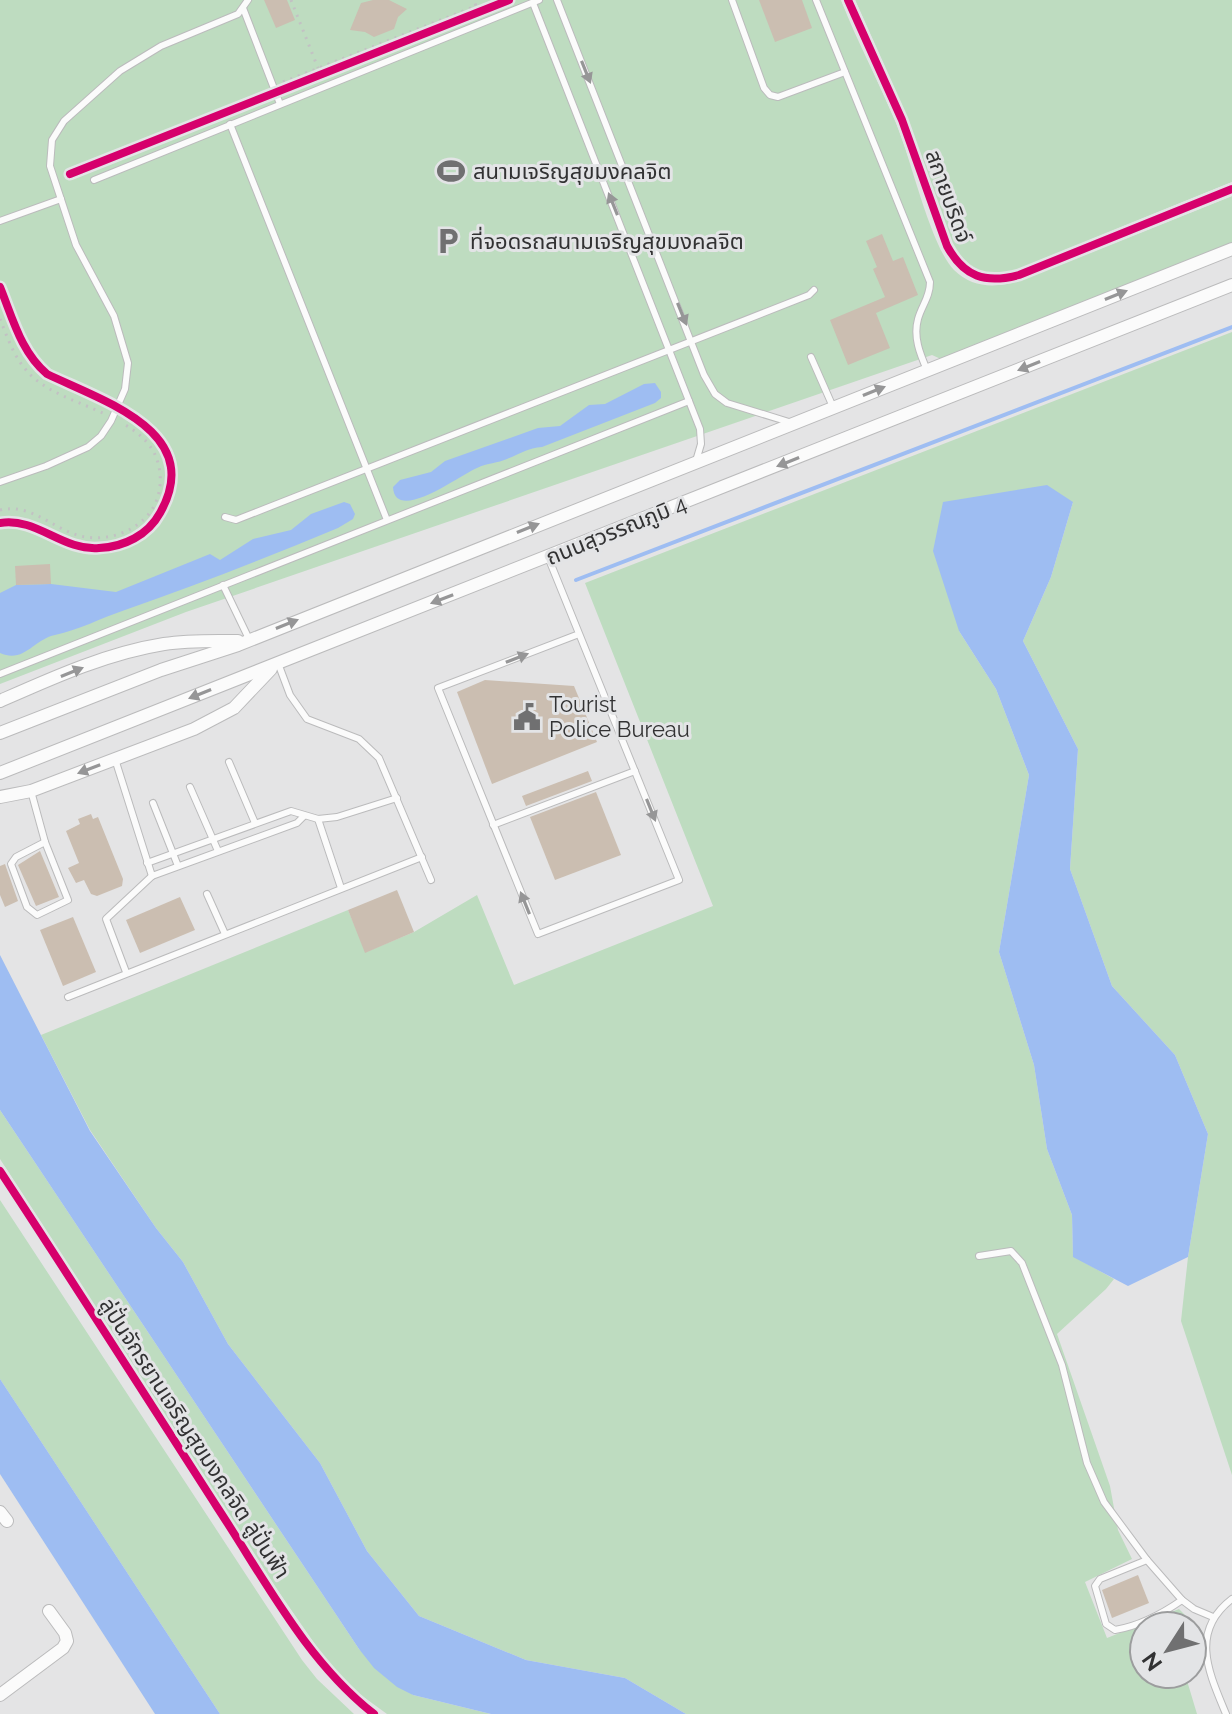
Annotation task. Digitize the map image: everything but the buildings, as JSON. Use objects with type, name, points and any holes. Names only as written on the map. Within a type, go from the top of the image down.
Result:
[{"type":"street","name":"ถนนสุวรรณภูมิ 4","points":[[0,733],[161,670],[248,640],[1232,249]]},
{"type":"street","name":"ถนนสุวรรณภูมิ 4","points":[[0,773],[1232,285]]},
{"type":"street","points":[[0,701],[108,658],[139,649],[189,641],[248,640]]},
{"type":"street","points":[[0,797],[31,791],[194,729],[234,708],[277,664]]},
{"type":"street","points":[[0,1695],[63,1648],[67,1641],[65,1633],[49,1611]]},
{"type":"lane","points":[[0,482],[88,447],[101,436],[111,421],[125,389],[128,363],[114,316],[76,245],[50,166],[52,140],[64,121],[120,71],[161,46],[222,22],[243,8],[248,0]]},
{"type":"lane","points":[[557,0],[704,375],[715,394],[727,403],[792,423]]},
{"type":"lane","points":[[732,0],[764,88],[770,95],[778,97],[845,72]]},
{"type":"lane","points":[[816,0],[930,282],[930,294],[917,321],[917,349],[927,370]]},
{"type":"lane","points":[[94,180],[536,1],[700,429],[701,444],[696,461]]},
{"type":"lane","points":[[243,8],[280,104]]},
{"type":"lane","points":[[230,124],[387,520]]},
{"type":"lane","points":[[0,221],[61,199]]},
{"type":"lane","points":[[225,517],[236,520],[367,471],[809,295],[814,290]]},
{"type":"lane","points":[[811,357],[833,407]]},
{"type":"lane","points":[[0,674],[689,401]]},
{"type":"lane","points":[[548,557],[679,880],[538,934],[438,688],[579,634]]},
{"type":"lane","points":[[223,585],[248,640]]},
{"type":"lane","points":[[277,664],[301,713],[320,726],[359,739],[371,748],[385,767],[431,880]]},
{"type":"lane","points":[[115,759],[152,876]]},
{"type":"lane","points":[[229,762],[255,823]]},
{"type":"lane","points":[[493,825],[635,771]]},
{"type":"lane","points":[[190,787],[218,851]]},
{"type":"lane","points":[[31,791],[45,842],[68,900],[37,915],[27,907],[11,862],[45,842]]},
{"type":"lane","points":[[147,863],[291,811],[318,819],[337,817],[397,798]]},
{"type":"lane","points":[[153,803],[178,866]]},
{"type":"lane","points":[[126,972],[106,919],[152,876],[297,823],[304,816]]},
{"type":"lane","points":[[318,819],[341,888]]},
{"type":"lane","points":[[68,997],[422,857]]},
{"type":"lane","points":[[207,894],[225,934]]},
{"type":"lane","points":[[979,1256],[1011,1251],[1022,1263],[1062,1365],[1087,1463],[1104,1502],[1147,1560],[1182,1600],[1213,1617]]},
{"type":"lane","points":[[1147,1560],[1100,1579],[1095,1586],[1106,1624],[1115,1630],[1123,1629],[1182,1600]]},
{"type":"lane","points":[[1226,1714],[1210,1676],[1206,1642],[1213,1617],[1232,1599]]},
{"type":"path","points":[[294,0],[322,67]]},
{"type":"path","points":[[273,90],[322,67],[476,6],[474,0]]},
{"type":"path","points":[[322,67],[487,9],[483,0]]},
{"type":"path","points":[[322,67],[352,44]]},
{"type":"path","points":[[146,532],[162,510],[171,487]]},
{"type":"path","points":[[125,543],[135,538]]},
{"type":"green space","name":"สนามเจริญสุขมงคลจิต","points":[[0,0],[841,0],[902,138],[937,241],[954,270],[969,281],[986,285],[1022,280],[1232,196],[1232,243],[943,360],[932,355],[186,612],[0,684]]},
{"type":"green space","points":[[855,0],[1232,0],[1232,182],[1016,270],[996,273],[978,270],[963,261],[951,244],[907,117]]},
{"type":"green space","points":[[1232,332],[1232,1475],[1181,1321],[1208,1134],[1175,1055],[1112,986],[1070,869],[1078,749],[1023,641],[1051,577],[1073,502],[959,631],[996,689],[1029,775],[999,952],[1034,1065],[1047,1149],[1072,1215],[1073,1256],[1114,1279],[1057,1334],[1110,1486],[1118,1530],[1132,1559],[1085,1582],[1107,1638],[1128,1630],[1128,1690],[1190,1690],[1197,1714],[686,1714],[625,1678],[526,1660],[419,1616],[367,1551],[320,1463],[228,1344],[183,1262],[156,1228],[90,1130],[41,1035],[348,910],[366,952],[414,932],[477,895],[514,985],[713,906],[585,583]]},
{"type":"green space","points":[[0,1110],[359,1649],[413,1695],[491,1714],[387,1714],[354,1690],[330,1666],[274,1585],[0,1159]]},
{"type":"green space","points":[[0,1200],[302,1660],[354,1714],[220,1714],[0,1379]]},
{"type":"water","points":[[655,383],[661,398],[655,403],[542,447],[481,466],[417,499],[405,501],[397,497],[393,487],[400,480],[431,472],[445,461],[538,428],[560,426],[589,405],[605,404],[644,384]]},
{"type":"water","points":[[1047,485],[1073,502],[1051,577],[1023,641],[1078,749],[1070,869],[1112,986],[1175,1055],[1208,1134],[1188,1257],[1128,1286],[1073,1257],[1072,1215],[1047,1149],[1034,1065],[999,952],[1029,775],[996,689],[959,631],[933,551],[943,502]]},
{"type":"water","points":[[344,502],[350,504],[355,514],[353,519],[338,528],[206,581],[48,637],[22,653],[8,656],[0,653],[0,593],[16,585],[51,584],[116,592],[210,554],[220,560],[253,539],[291,530],[311,514]]},
{"type":"water","points":[[0,955],[90,1131],[183,1262],[228,1344],[320,1463],[367,1551],[419,1616],[526,1660],[625,1678],[686,1714],[491,1714],[413,1695],[397,1687],[374,1668],[0,1110]]},
{"type":"water","points":[[0,1379],[220,1714],[155,1714],[0,1474]]},
{"type":"waterway","points":[[576,580],[1232,327]]},
{"type":"cycle path","points":[[70,174],[509,0]]},
{"type":"cycle path","name":"สกายบริดจ์","points":[[848,0],[902,120],[947,246],[961,265],[977,276],[996,279],[1019,275],[1232,189]]},
{"type":"cycle path","points":[[0,287],[19,334],[38,365],[47,374],[119,408],[142,423],[159,441],[170,461],[171,485],[160,513],[149,528],[117,545],[86,548],[26,525],[0,523]]},
{"type":"cycle path","name":"ลู่ปั่นจักรยานเจริญสุขมงคลจิต ลู่ปั่นฟ้า","points":[[0,1171],[288,1617],[327,1669],[374,1714]]},
{"type":"place","name":"สนามเจริญสุขมงคลจิต","points":[[451,171]]},
{"type":"place","name":"ที่จอดรถสนามเจริญสุขมงคลจิต","points":[[448,241]]},
{"type":"place","name":"Tourist Police Bureau","points":[[527,717]]}]
